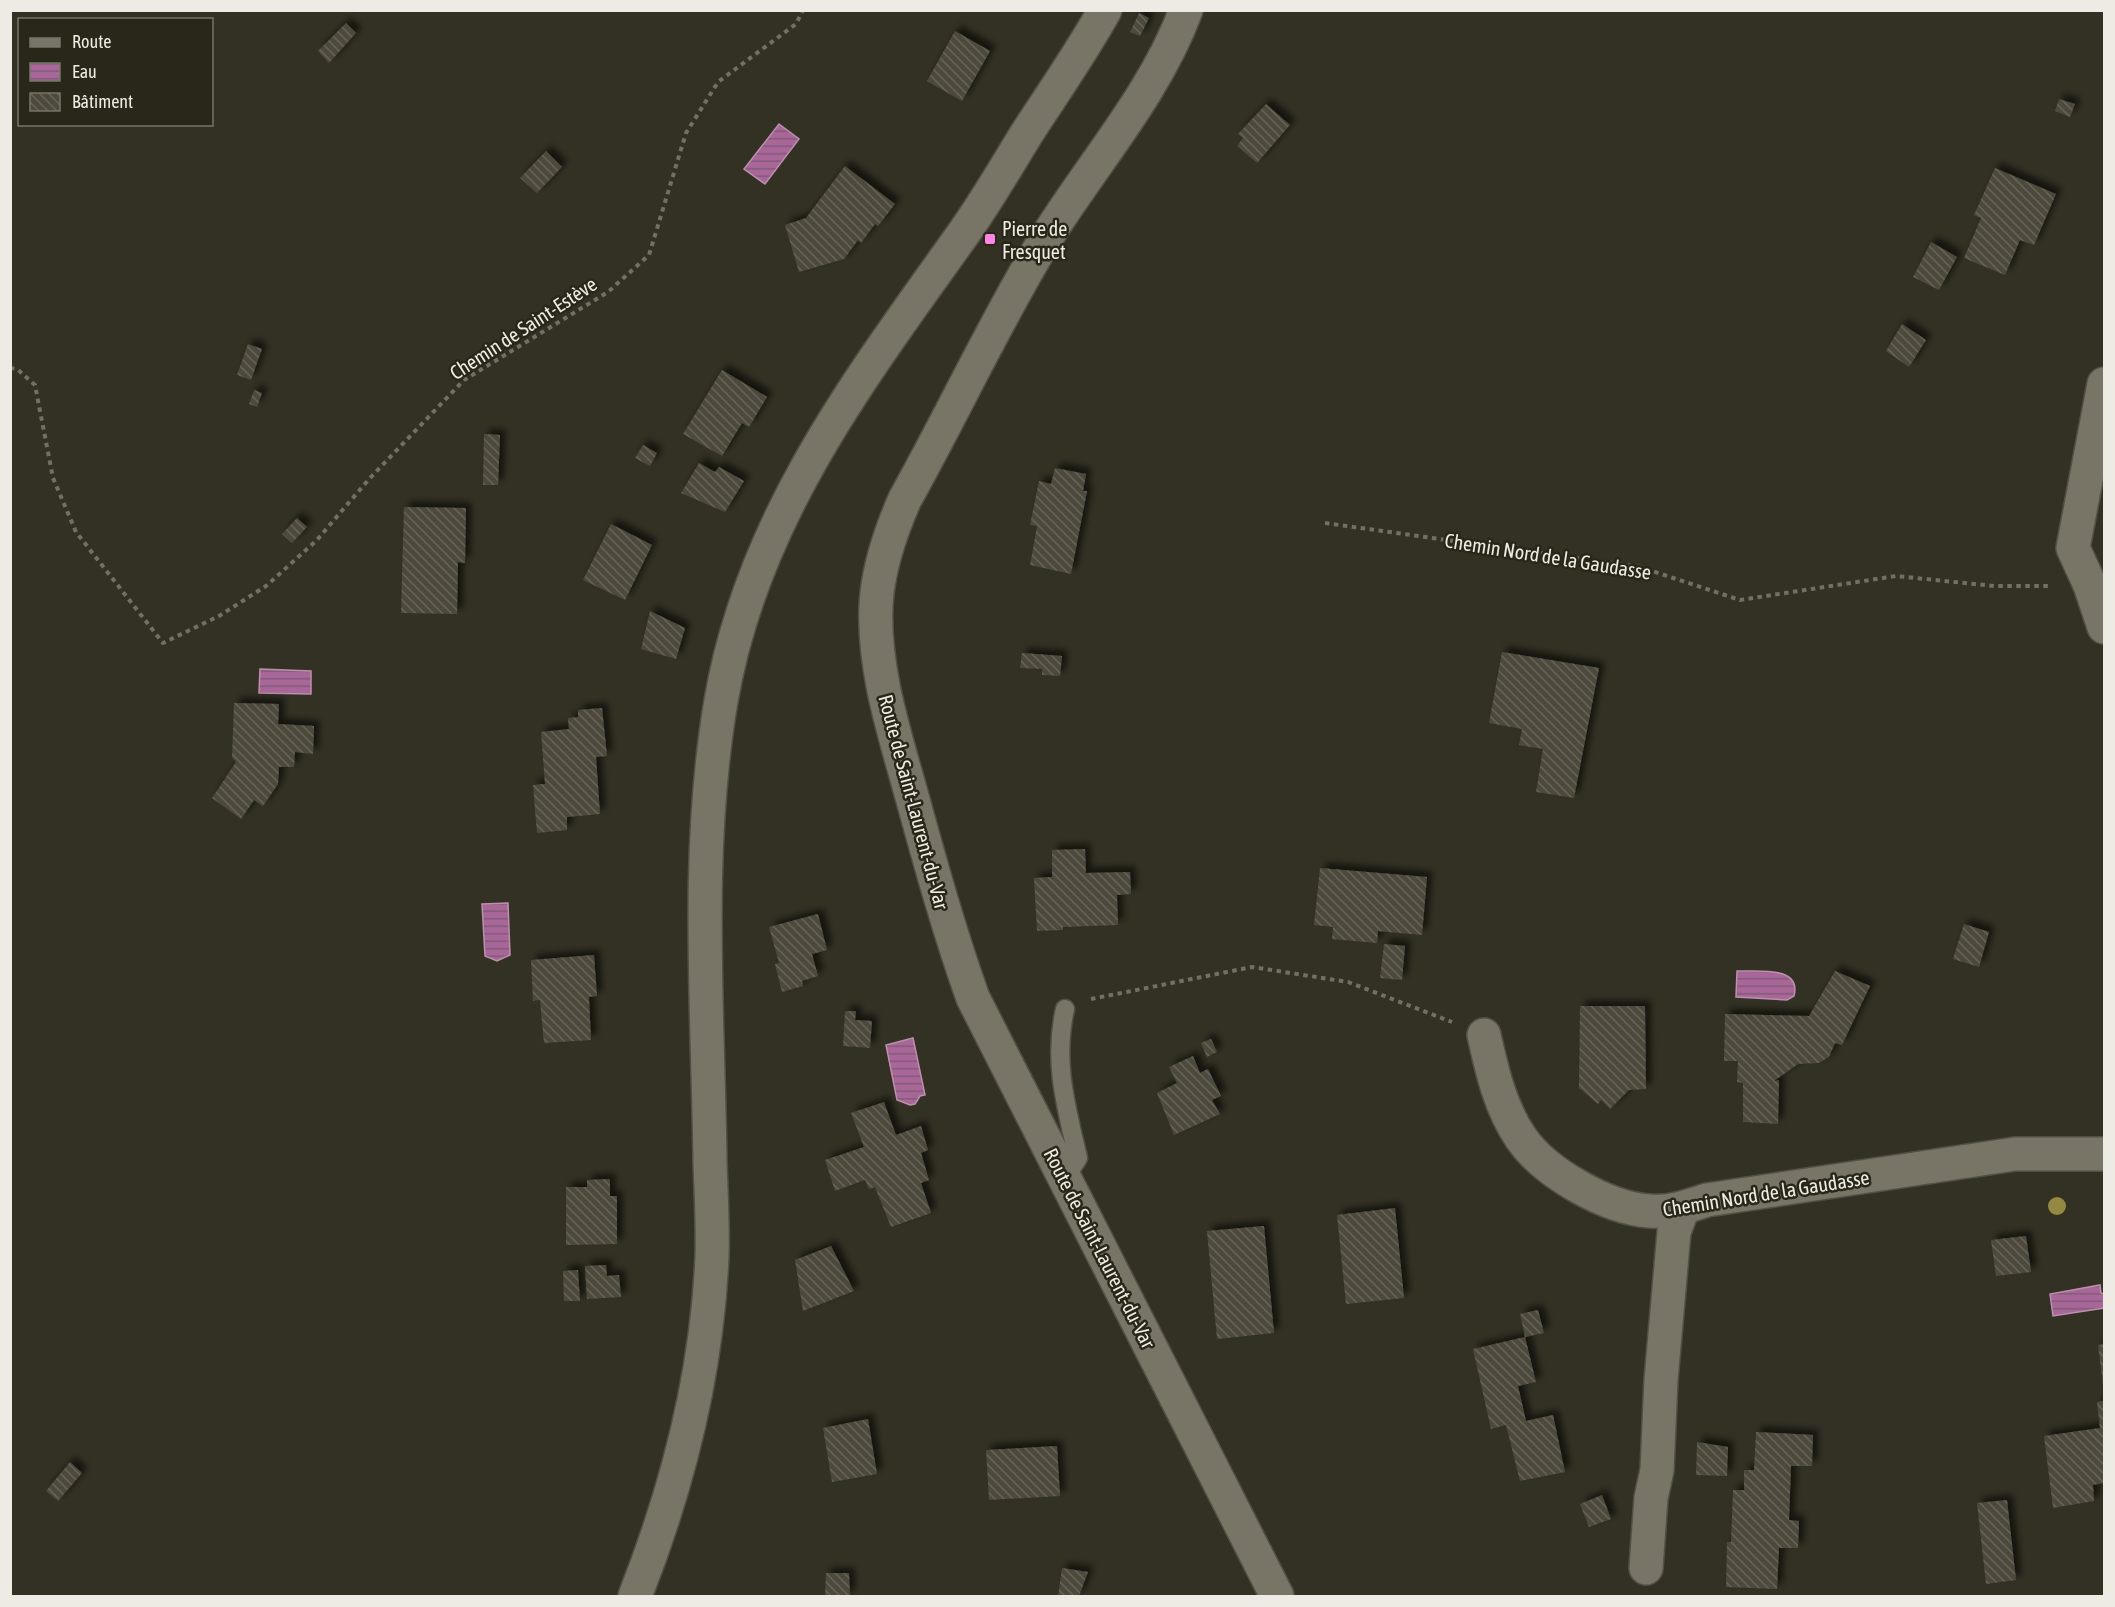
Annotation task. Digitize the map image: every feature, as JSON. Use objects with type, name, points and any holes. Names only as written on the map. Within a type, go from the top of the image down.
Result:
[{"type":"street","points":[[635,1596],[660,1534],[688,1438],[705,1328],[712,1256],[706,843],[721,700],[748,602],[771,537],[810,457],[891,332],[990,196],[1105,10]]},
{"type":"street","name":"Route de Saint-Laurent-du-Var","points":[[1186,10],[1174,40],[1130,117],[1038,253],[905,499],[887,540],[876,604],[881,678],[951,936],[973,998],[1018,1092],[1065,1178],[1277,1596]]},
{"type":"street","points":[[2104,384],[2073,548],[2090,585],[2104,627]]},
{"type":"street","name":"Chemin Nord de la Gaudasse","points":[[1484,1035],[1504,1107],[1522,1139],[1547,1165],[1576,1186],[1608,1200],[1648,1212],[1683,1208],[1707,1200],[2015,1154],[2104,1154]]},
{"type":"street","points":[[1646,1568],[1651,1498],[1657,1470],[1660,1380],[1674,1232],[1683,1208]]},
{"type":"lane","points":[[1065,1009],[1061,1026],[1060,1082],[1078,1158],[1065,1178]]},
{"type":"path","name":"Chemin de Saint-Estève","points":[[10,368],[17,369],[35,385],[53,478],[76,532],[163,643],[219,616],[266,586],[316,541],[370,478],[464,380],[608,292],[649,255],[686,133],[718,82],[796,24],[803,10]]},
{"type":"path","name":"Chemin Nord de la Gaudasse","points":[[1325,523],[1640,567],[1740,600],[1896,576],[1994,586],[2090,585]]},
{"type":"path","points":[[1065,1009],[1084,1000],[1251,967],[1348,982],[1484,1035]]},
{"type":"water","points":[[779,124],[799,139],[765,184],[744,169]]},
{"type":"water","points":[[260,669],[311,671],[311,694],[259,693]]},
{"type":"water","points":[[508,903],[510,955],[497,961],[485,956],[482,904]]},
{"type":"water","points":[[1737,971],[1766,971],[1785,975],[1795,986],[1794,996],[1787,1000],[1736,997]]},
{"type":"water","points":[[913,1038],[925,1095],[920,1096],[915,1104],[910,1105],[897,1100],[886,1045]]},
{"type":"water","points":[[2100,1285],[2101,1293],[2104,1294],[2104,1308],[2053,1316],[2050,1294]]},
{"type":"building","points":[[1139,13],[1149,18],[1140,36],[1130,32]]},
{"type":"building","points":[[346,23],[356,33],[329,63],[318,51]]},
{"type":"building","points":[[955,31],[990,51],[962,101],[927,81]]},
{"type":"building","points":[[2059,99],[2075,104],[2070,117],[2055,111]]},
{"type":"building","points":[[1266,104],[1290,125],[1257,163],[1237,146],[1243,138],[1238,134]]},
{"type":"building","points":[[546,151],[562,167],[537,193],[520,178]]},
{"type":"building","points":[[845,166],[895,204],[878,226],[875,224],[861,243],[858,240],[844,259],[799,272],[785,225],[806,218]]},
{"type":"building","points":[[1995,168],[2056,194],[2034,245],[2020,240],[2005,275],[1964,258],[1981,218],[1974,215]]},
{"type":"building","points":[[1931,242],[1957,257],[1939,290],[1913,277]]},
{"type":"building","points":[[1902,324],[1926,340],[1909,367],[1886,351]]},
{"type":"building","points":[[248,344],[262,349],[251,380],[237,375]]},
{"type":"building","points":[[722,370],[767,397],[749,427],[742,423],[722,456],[683,434]]},
{"type":"building","points":[[254,390],[262,393],[257,407],[249,404]]},
{"type":"building","points":[[484,434],[500,435],[498,485],[483,485]]},
{"type":"building","points":[[643,445],[657,453],[650,466],[635,458]]},
{"type":"building","points":[[699,463],[715,472],[719,467],[744,481],[725,512],[681,493]]},
{"type":"building","points":[[1055,468],[1086,474],[1083,491],[1087,491],[1071,574],[1030,565],[1037,526],[1030,525],[1039,481],[1051,484]]},
{"type":"building","points":[[404,507],[466,508],[465,563],[458,562],[457,614],[401,613]]},
{"type":"building","points":[[297,518],[307,527],[292,543],[282,534]]},
{"type":"building","points":[[611,524],[652,545],[625,600],[583,580]]},
{"type":"building","points":[[650,611],[685,628],[676,659],[641,649]]},
{"type":"building","points":[[1502,652],[1599,668],[1574,798],[1536,792],[1543,749],[1519,745],[1522,729],[1489,723]]},
{"type":"building","points":[[1022,653],[1062,656],[1060,676],[1042,675],[1042,669],[1020,668]]},
{"type":"building","points":[[234,703],[279,704],[278,724],[314,726],[313,754],[295,752],[294,767],[279,767],[278,784],[263,806],[254,800],[241,819],[212,798],[236,762],[232,757]]},
{"type":"building","points":[[602,708],[607,756],[596,757],[600,814],[567,817],[567,830],[537,833],[533,785],[545,784],[541,732],[569,729],[568,718],[578,717],[578,710]]},
{"type":"building","points":[[1085,849],[1086,873],[1130,872],[1131,894],[1117,895],[1118,925],[1063,927],[1063,930],[1037,931],[1034,878],[1052,877],[1052,850]]},
{"type":"building","points":[[1320,868],[1427,877],[1422,935],[1378,931],[1377,943],[1332,939],[1333,927],[1314,925]]},
{"type":"building","points":[[818,914],[827,950],[812,954],[818,976],[802,981],[803,986],[782,992],[775,964],[779,963],[769,927]]},
{"type":"building","points":[[1964,924],[1989,932],[1979,967],[1953,959]]},
{"type":"building","points":[[1384,944],[1405,946],[1402,980],[1380,978]]},
{"type":"building","points":[[594,955],[597,996],[589,997],[591,1040],[544,1043],[540,1000],[533,1001],[531,960]]},
{"type":"building","points":[[1835,971],[1870,986],[1842,1045],[1835,1043],[1829,1057],[1819,1063],[1798,1064],[1774,1081],[1779,1080],[1778,1124],[1743,1122],[1743,1083],[1737,1082],[1738,1061],[1724,1061],[1725,1014],[1809,1016]]},
{"type":"building","points":[[1580,1006],[1645,1006],[1646,1089],[1629,1090],[1610,1109],[1601,1100],[1598,1104],[1579,1088]]},
{"type":"building","points":[[845,1011],[856,1011],[855,1020],[872,1021],[870,1048],[843,1046]]},
{"type":"building","points":[[1211,1039],[1217,1052],[1207,1057],[1201,1043]]},
{"type":"building","points":[[1193,1056],[1200,1073],[1208,1069],[1221,1096],[1212,1100],[1220,1114],[1174,1135],[1157,1093],[1177,1083],[1169,1067]]},
{"type":"building","points":[[884,1102],[896,1135],[921,1126],[928,1150],[921,1153],[929,1180],[921,1183],[931,1213],[891,1227],[875,1187],[869,1189],[865,1180],[835,1191],[825,1160],[864,1147],[851,1113]]},
{"type":"building","points":[[610,1179],[610,1196],[617,1196],[617,1244],[566,1245],[566,1187],[587,1187],[587,1180]]},
{"type":"building","points":[[1395,1208],[1404,1298],[1346,1304],[1337,1215]]},
{"type":"building","points":[[1264,1226],[1274,1333],[1217,1339],[1207,1231]]},
{"type":"building","points":[[2026,1236],[2031,1272],[1996,1276],[1991,1240]]},
{"type":"building","points":[[831,1246],[854,1291],[803,1311],[795,1260]]},
{"type":"building","points":[[606,1265],[607,1276],[619,1275],[621,1297],[587,1299],[585,1266]]},
{"type":"building","points":[[578,1270],[580,1301],[564,1301],[563,1271]]},
{"type":"building","points":[[1538,1310],[1544,1333],[1525,1337],[1520,1314]]},
{"type":"building","points":[[1525,1337],[1536,1382],[1518,1386],[1526,1421],[1553,1415],[1565,1472],[1520,1481],[1506,1425],[1491,1429],[1473,1349]]},
{"type":"building","points":[[2104,1344],[2104,1385],[2103,1385],[2098,1345]]},
{"type":"building","points":[[2104,1401],[2104,1483],[2093,1485],[2094,1501],[2053,1508],[2044,1436],[2100,1428],[2097,1402]]},
{"type":"building","points":[[868,1419],[877,1474],[832,1482],[823,1428]]},
{"type":"building","points":[[1756,1432],[1813,1435],[1812,1466],[1791,1466],[1789,1520],[1799,1521],[1798,1548],[1779,1548],[1777,1589],[1726,1587],[1727,1542],[1731,1542],[1733,1490],[1744,1490],[1744,1470],[1754,1470]]},
{"type":"building","points":[[1697,1442],[1728,1447],[1727,1476],[1696,1475]]},
{"type":"building","points":[[1057,1446],[1060,1496],[989,1500],[986,1450]]},
{"type":"building","points":[[70,1462],[82,1473],[58,1501],[46,1491]]},
{"type":"building","points":[[1602,1495],[1611,1519],[1589,1527],[1580,1504]]},
{"type":"building","points":[[2007,1500],[2016,1580],[1986,1584],[1977,1503]]},
{"type":"building","points":[[1062,1568],[1088,1572],[1079,1596],[1058,1596]]},
{"type":"building","points":[[826,1573],[849,1573],[850,1596],[825,1596]]},
{"type":"place","name":"Pierre de Fresquet","points":[[990,239]]}]
